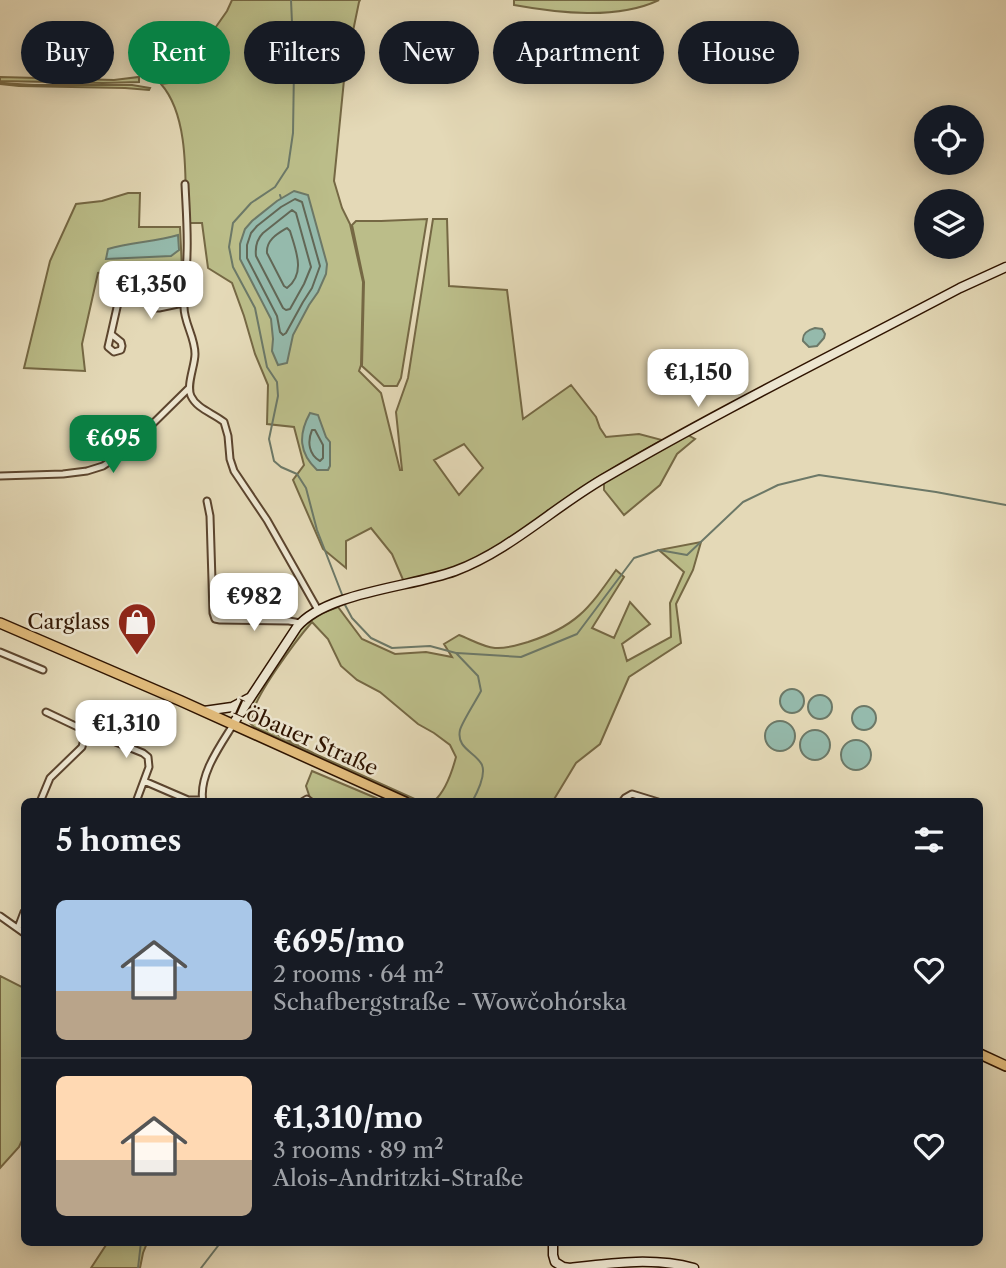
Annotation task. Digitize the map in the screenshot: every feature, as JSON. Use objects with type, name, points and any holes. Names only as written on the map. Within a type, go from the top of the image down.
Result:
[{"type":"main road","points":[[233,724],[300,623],[318,610],[338,602],[451,573],[472,564],[496,551],[588,488],[668,441],[960,288],[1006,267]]},
{"type":"main road","name":"Löbauer Straße","points":[[0,623],[396,798]]},
{"type":"main road","points":[[204,711],[232,707],[249,698]]},
{"type":"main road","points":[[983,1055],[1006,1066]]},
{"type":"main road","points":[[553,1246],[555,1262],[562,1267],[664,1262],[694,1268]]},
{"type":"street","points":[[185,184],[187,252],[183,303],[193,335],[195,352],[189,388],[191,396],[196,403],[224,422],[234,471],[273,530],[318,610]]},
{"type":"street","points":[[111,334],[120,295],[184,291]]},
{"type":"street","points":[[146,293],[150,307],[154,309],[183,303]]},
{"type":"street","points":[[0,476],[63,474],[103,466],[124,452],[189,388]]},
{"type":"street","points":[[207,501],[215,619],[300,623]]},
{"type":"street","points":[[0,652],[43,670]]},
{"type":"street","points":[[46,712],[86,732],[146,755],[150,763],[138,798]]},
{"type":"street","points":[[202,798],[204,780],[233,724]]},
{"type":"street","points":[[42,798],[50,778],[82,747],[86,732]]},
{"type":"street","points":[[144,781],[183,798]]},
{"type":"street","points":[[625,798],[632,794],[645,798]]},
{"type":"street","points":[[0,916],[21,930]]},
{"type":"street","points":[[18,928],[21,920]]},
{"type":"green space","points":[[232,0],[360,0],[355,21],[244,21],[244,84],[344,84],[334,181],[350,224],[363,282],[359,371],[381,393],[400,470],[396,412],[408,378],[433,219],[447,219],[449,286],[507,290],[523,419],[571,385],[596,417],[606,437],[639,434],[662,440],[596,478],[479,558],[454,569],[404,582],[392,554],[371,528],[346,541],[346,568],[323,549],[293,480],[304,465],[294,427],[267,424],[268,385],[232,283],[208,268],[202,223],[186,223],[181,132],[177,114],[161,84],[230,84],[230,21],[220,21]],"holes":[[[464,444],[483,468],[459,495],[434,460]]]},
{"type":"green space","points":[[514,0],[659,0],[625,10],[587,13],[514,5]]},
{"type":"green space","points":[[0,77],[21,78],[21,81],[0,81]]},
{"type":"green space","points":[[128,78],[128,82],[114,83],[114,80]]},
{"type":"green space","points":[[0,83],[132,85],[150,88],[19,86]]},
{"type":"green space","points":[[128,193],[140,193],[139,227],[180,227],[182,269],[137,267],[98,273],[82,344],[85,371],[24,368],[50,261],[76,204],[102,201]]},
{"type":"green space","points":[[427,219],[401,378],[397,386],[384,386],[362,366],[364,282],[352,225],[356,221]]},
{"type":"green space","points":[[686,434],[695,439],[677,454],[660,485],[624,515],[604,490],[604,483],[625,468]]},
{"type":"green space","points":[[701,542],[693,570],[676,604],[681,643],[629,677],[600,744],[576,763],[555,798],[437,798],[445,787],[456,757],[450,745],[341,666],[328,639],[312,622],[267,684],[252,718],[268,730],[315,754],[412,798],[254,727],[248,721],[248,711],[258,692],[302,627],[322,613],[338,607],[362,639],[395,654],[426,652],[452,657],[444,644],[459,635],[486,646],[499,648],[528,642],[558,630],[588,606],[616,570],[624,577],[592,628],[614,638],[630,602],[650,624],[622,644],[627,661],[671,637],[670,603],[684,572],[659,550]]},
{"type":"green space","points":[[312,771],[376,798],[310,798],[306,786]]},
{"type":"green space","points":[[0,976],[21,986],[21,1143],[0,1168]]},
{"type":"green space","points":[[105,1246],[146,1246],[140,1268],[91,1268]]},
{"type":"water","points":[[294,191],[308,195],[327,264],[326,274],[318,292],[293,335],[287,363],[278,365],[272,351],[271,319],[240,259],[240,244],[245,229],[252,221]]},
{"type":"water","points":[[178,235],[179,250],[171,256],[106,259],[108,249]]},
{"type":"water","points":[[815,328],[822,329],[824,338],[817,346],[809,347],[803,341],[803,336]]},
{"type":"water","points":[[310,413],[318,415],[330,442],[328,470],[317,470],[304,450],[302,436]]},
{"type":"water","points":[[792,689],[801,692],[804,701],[801,710],[792,713],[783,710],[780,701],[783,692]]},
{"type":"water","points":[[820,695],[829,698],[832,707],[829,716],[820,719],[811,716],[808,707],[811,698]]},
{"type":"water","points":[[864,706],[873,709],[876,718],[873,727],[864,730],[855,727],[852,718],[855,709]]},
{"type":"water","points":[[780,721],[791,725],[795,736],[791,747],[780,751],[769,747],[765,736],[769,725]]},
{"type":"water","points":[[815,730],[826,734],[830,745],[826,756],[815,760],[804,756],[800,745],[804,734]]},
{"type":"water","points":[[856,740],[867,744],[871,755],[867,766],[856,770],[845,766],[841,755],[845,744]]},
{"type":"waterway","points":[[291,0],[293,133],[288,167],[275,187],[251,203],[233,223],[229,247],[233,267],[255,308],[267,367],[277,382],[278,396],[269,439],[274,461],[297,474],[306,488],[317,530],[343,597]]},
{"type":"waterway","points":[[457,653],[521,657],[577,634],[634,558],[659,550],[687,555],[743,502],[778,485],[819,475],[1006,505]]},
{"type":"waterway","points":[[344,603],[352,618],[371,638],[392,648],[430,646],[456,653],[478,676],[481,691],[460,730],[461,742],[483,769],[474,798]]},
{"type":"waterway","points":[[138,1268],[141,1246]]},
{"type":"waterway","points":[[201,1268],[218,1246]]},
{"type":"place","name":"Carglass","points":[[137,656]]}]
